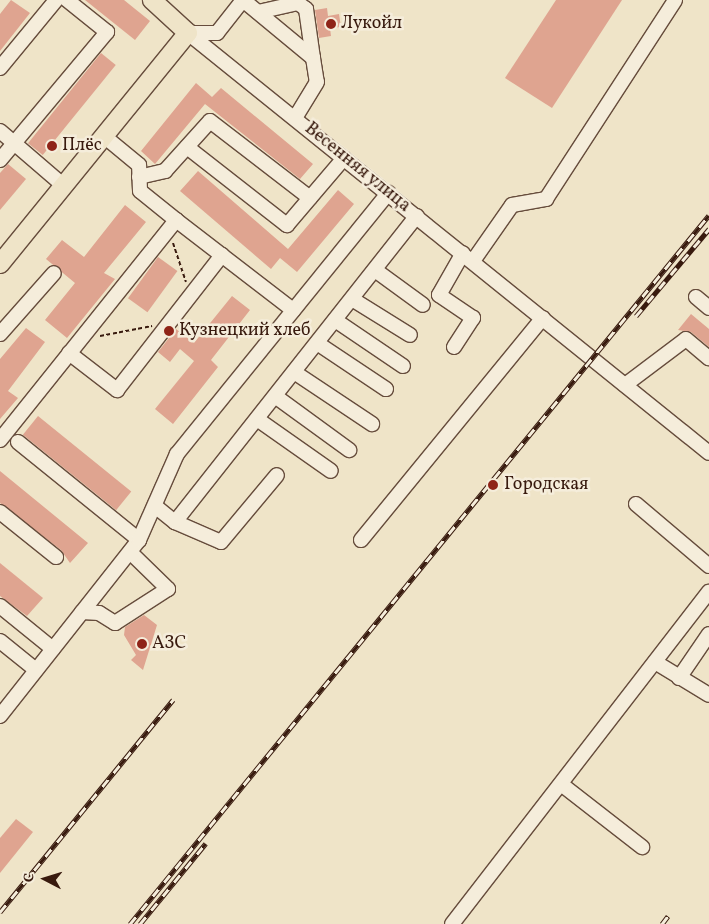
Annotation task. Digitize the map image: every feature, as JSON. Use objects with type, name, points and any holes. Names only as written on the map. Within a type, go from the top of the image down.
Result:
[{"type":"main road","name":"Весенняя улица","points":[[157,2],[188,33]]},
{"type":"main road","points":[[0,264],[188,33]]},
{"type":"street","points":[[0,68],[56,0]]},
{"type":"street","points":[[0,160],[107,32],[67,0]]},
{"type":"street","points":[[188,33],[217,33],[243,0],[314,58]]},
{"type":"street","points":[[454,347],[473,318],[439,295],[512,205],[546,199],[675,0]]},
{"type":"street","points":[[258,12],[298,3],[306,9],[317,82],[295,118]]},
{"type":"street","name":"Весенняя улица","points":[[188,33],[564,334],[709,453]]},
{"type":"street","points":[[139,177],[165,171],[210,120],[310,198]]},
{"type":"street","points":[[0,131],[64,186]]},
{"type":"street","points":[[104,136],[139,165],[140,191],[172,224],[222,255],[294,310]]},
{"type":"street","points":[[186,147],[287,225],[344,158]]},
{"type":"street","points":[[0,716],[139,540],[178,454],[388,193]]},
{"type":"street","points":[[175,522],[417,216]]},
{"type":"street","points":[[0,440],[172,224]]},
{"type":"street","points":[[69,353],[116,390],[222,255]]},
{"type":"street","points":[[375,270],[423,305]]},
{"type":"street","points":[[2,327],[54,273]]},
{"type":"street","points":[[696,297],[709,308]]},
{"type":"street","points":[[352,299],[410,335]]},
{"type":"street","points":[[361,540],[543,318]]},
{"type":"street","points":[[335,320],[403,366]]},
{"type":"street","points":[[625,385],[686,339],[709,358]]},
{"type":"street","points":[[317,343],[386,389]]},
{"type":"street","points":[[294,372],[372,424]]},
{"type":"street","points":[[275,396],[349,450]]},
{"type":"street","points":[[257,419],[331,471]]},
{"type":"street","points":[[18,442],[139,540]]},
{"type":"street","points":[[154,506],[175,522],[221,542],[277,475]]},
{"type":"street","points":[[636,504],[709,566]]},
{"type":"street","points":[[0,512],[56,557]]},
{"type":"street","points":[[82,612],[99,613],[115,623],[168,589],[130,552]]},
{"type":"street","points":[[452,924],[709,592]]},
{"type":"street","points":[[0,606],[53,649]]},
{"type":"street","points":[[679,678],[709,634]]},
{"type":"street","points":[[0,641],[36,670]]},
{"type":"street","points":[[654,662],[709,695]]},
{"type":"street","points":[[561,784],[642,847]]},
{"type":"path","points":[[172,224],[190,296]]},
{"type":"path","points":[[80,339],[169,323]]},
{"type":"building","points":[[11,0],[30,13],[0,51],[0,14]]},
{"type":"building","points":[[85,0],[124,0],[150,21],[135,40]]},
{"type":"building","points":[[556,0],[622,0],[552,108],[505,78]]},
{"type":"building","points":[[327,8],[328,16],[339,14],[341,27],[330,28],[331,36],[319,38],[315,10]]},
{"type":"building","points":[[101,53],[116,65],[43,155],[28,143]]},
{"type":"building","points":[[196,83],[212,97],[221,88],[313,164],[300,179],[205,104],[155,164],[141,151]]},
{"type":"building","points":[[8,164],[26,179],[0,210],[0,173]]},
{"type":"building","points":[[198,171],[288,249],[338,190],[354,204],[297,272],[280,258],[271,269],[180,191]]},
{"type":"building","points":[[125,205],[146,222],[104,273],[115,279],[67,338],[45,320],[75,283],[46,259],[62,240],[84,257]]},
{"type":"building","points":[[158,257],[177,271],[147,312],[128,298]]},
{"type":"building","points":[[232,296],[250,310],[211,360],[218,367],[173,424],[155,409],[194,361],[180,349],[170,362],[158,352],[176,329],[194,343]]},
{"type":"building","points":[[691,314],[709,329],[709,347],[691,332],[678,330]]},
{"type":"building","points":[[26,328],[45,342],[8,391],[18,398],[0,419],[0,359]]},
{"type":"building","points":[[38,416],[131,492],[116,510],[23,435]]},
{"type":"building","points":[[0,471],[88,543],[70,563],[61,550],[0,503]]},
{"type":"building","points":[[0,563],[43,598],[27,616],[0,596]]},
{"type":"building","name":"АЗС","points":[[144,615],[157,625],[143,670],[131,660],[136,655],[124,635],[125,627]]},
{"type":"building","points":[[16,819],[33,832],[0,873],[0,838]]},
{"type":"railway","points":[[130,924],[709,215]]},
{"type":"railway","points":[[636,316],[709,229]]},
{"type":"railway","points":[[0,912],[173,700]]},
{"type":"railway","points":[[140,924],[206,843]]},
{"type":"railway","points":[[662,924],[668,916]]},
{"type":"place","name":"Лукойл","points":[[331,24]]},
{"type":"place","name":"Плёс","points":[[52,146]]},
{"type":"place","name":"Кузнецкий хлеб","points":[[169,331]]},
{"type":"place","name":"Городская","points":[[493,485]]},
{"type":"place","name":"АЗС","points":[[142,644]]}]
